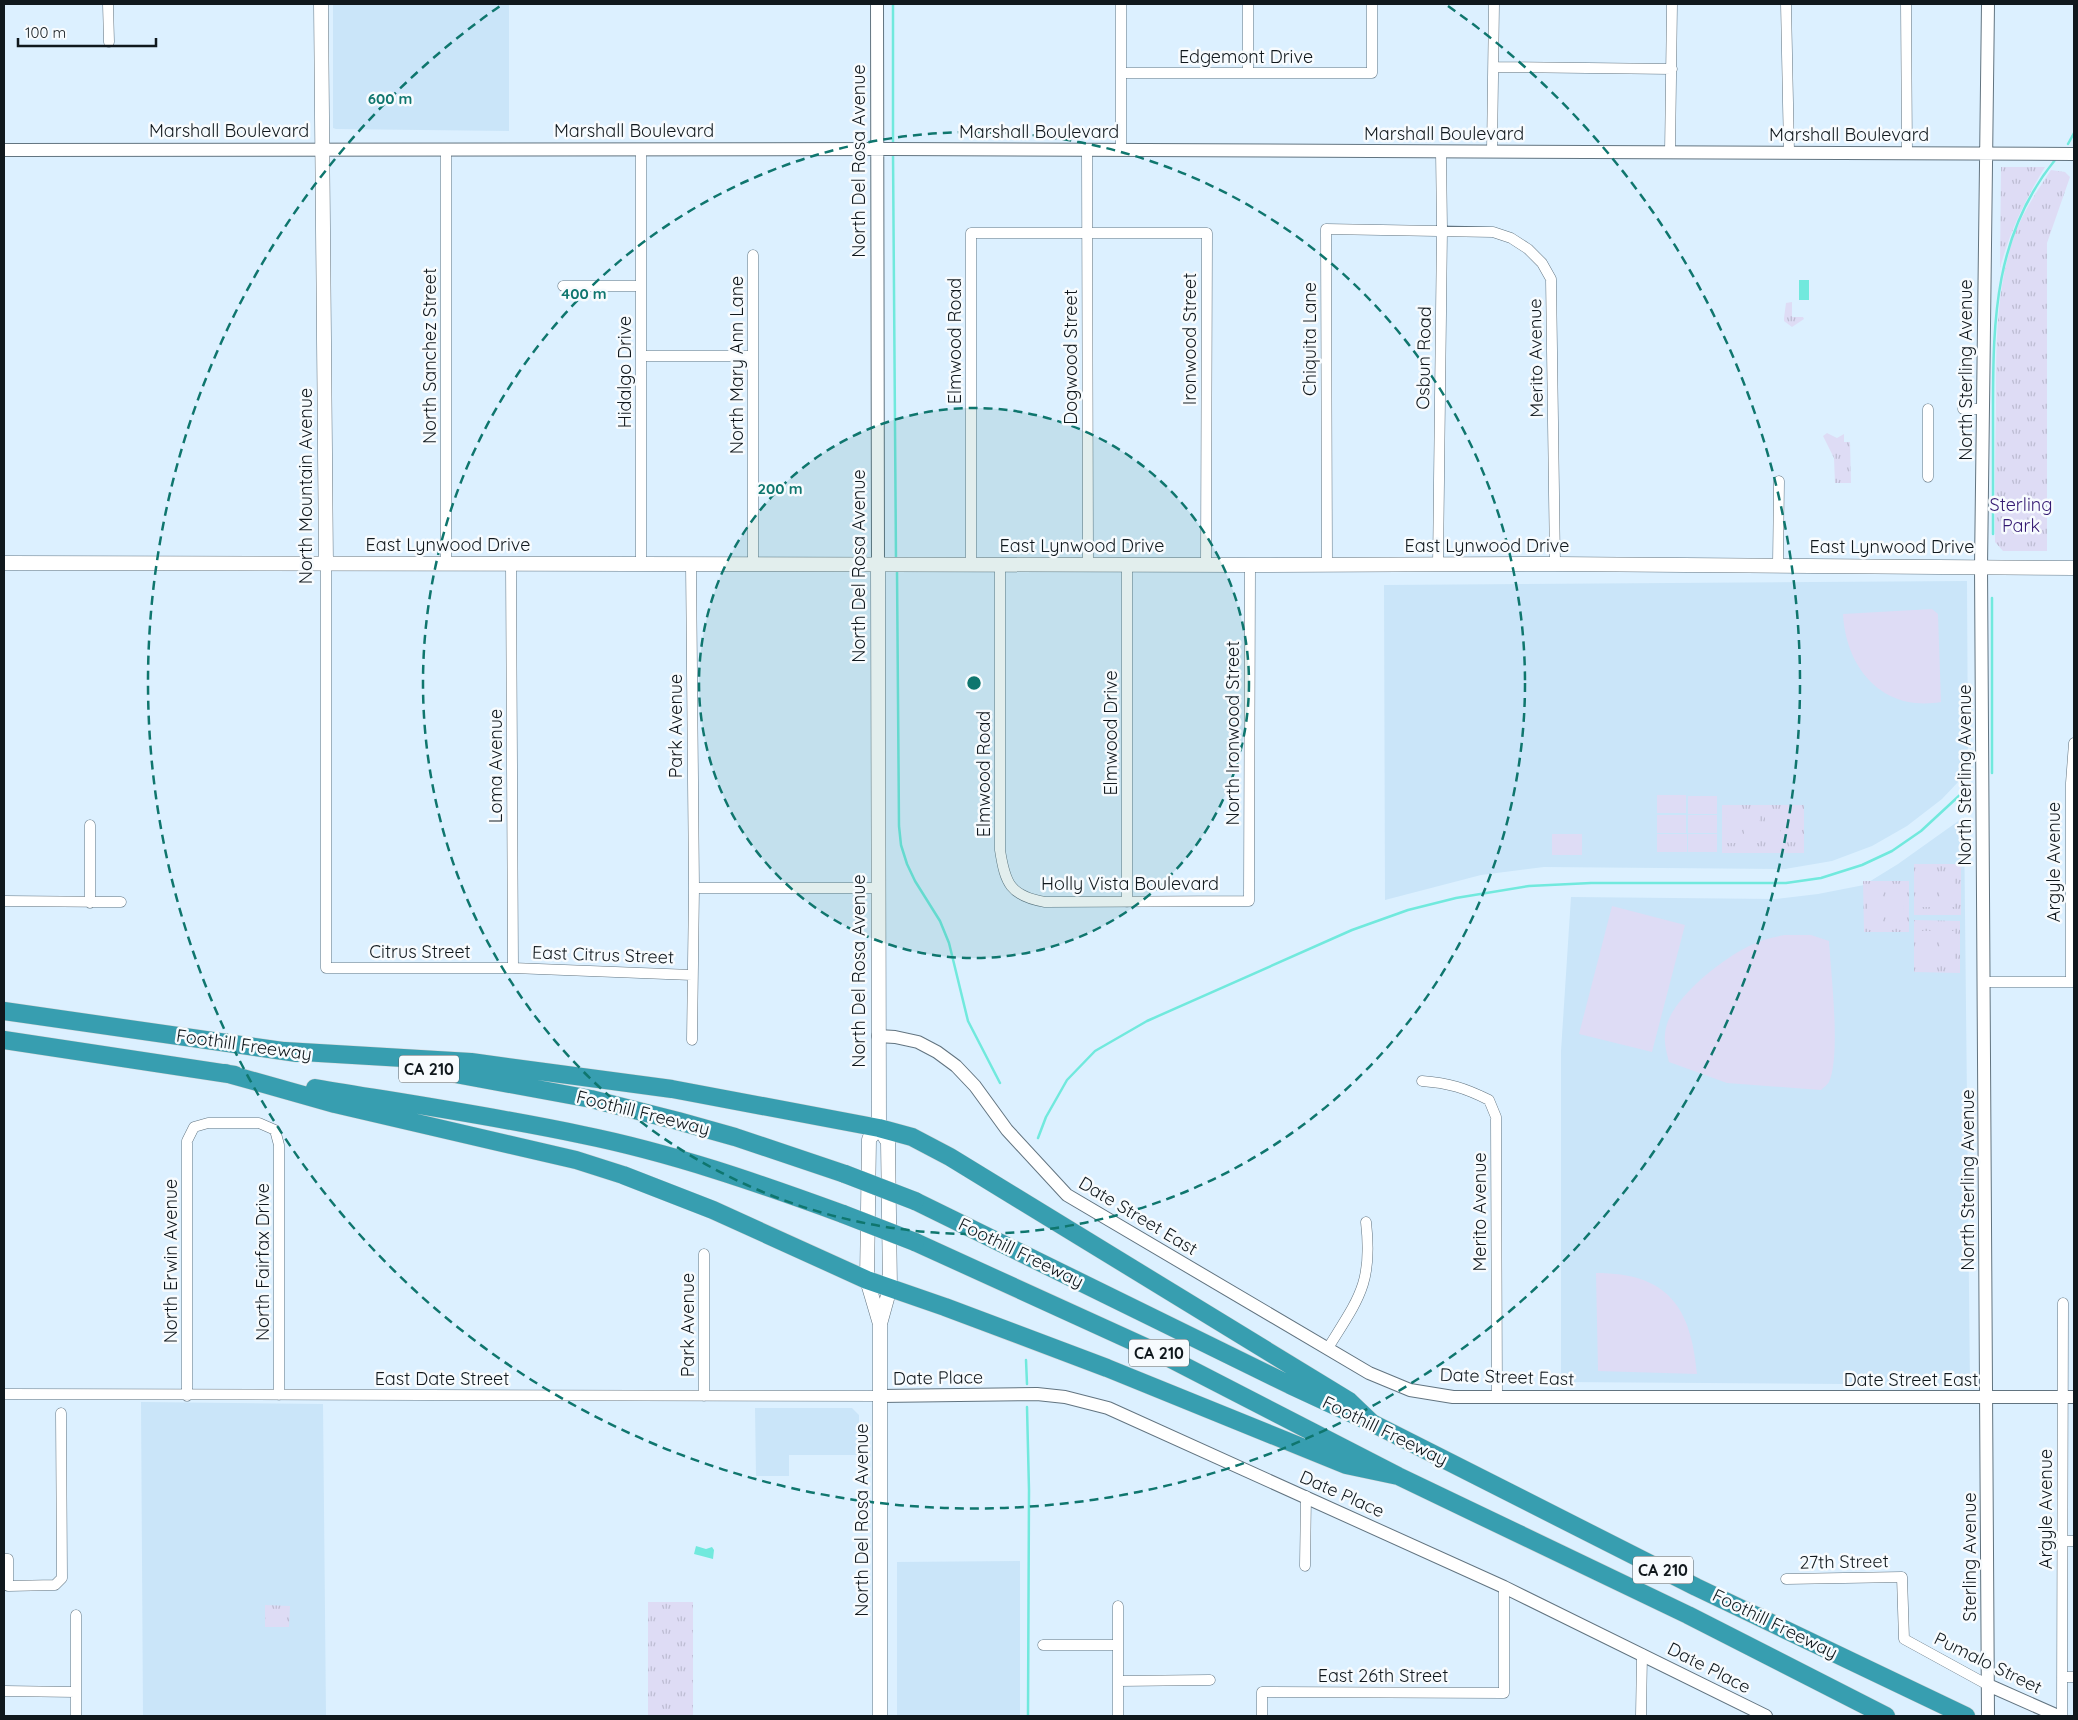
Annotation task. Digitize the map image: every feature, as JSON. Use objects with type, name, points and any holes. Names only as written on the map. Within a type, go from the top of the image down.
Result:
[{"type":"highway","name":"Foothill Freeway","points":[[4,1011],[455,1073],[591,1099],[735,1137],[845,1174],[915,1201],[1290,1385],[1372,1423],[1696,1587],[1961,1714]]},
{"type":"highway","name":"Foothill Freeway","points":[[4,1040],[225,1073],[584,1135],[676,1159],[766,1186],[915,1242],[1166,1356],[1398,1476],[1688,1615],[1886,1716]]},
{"type":"highway","points":[[285,1051],[471,1062],[615,1080],[729,1099],[879,1128],[912,1137],[950,1157],[1349,1401],[1372,1423]]},
{"type":"highway","points":[[225,1073],[335,1104],[576,1160],[623,1175],[713,1210],[867,1280],[945,1307],[1107,1368],[1346,1465],[1398,1476]]},
{"type":"main road","name":"North Mountain Avenue","points":[[321,4],[326,564]]},
{"type":"main road","name":"East Lynwood Drive","points":[[4,563],[1555,564],[2074,568]]},
{"type":"main road","name":"North Del Rosa Avenue","points":[[878,565],[879,1128],[888,1142],[890,1288],[880,1324],[880,1716]]},
{"type":"main road","name":"North Del Rosa Avenue","points":[[879,1128],[869,1139],[867,1280],[880,1324]]},
{"type":"street","points":[[108,4],[110,42]]},
{"type":"street","name":"North Del Rosa Avenue","points":[[877,4],[889,149],[878,565]]},
{"type":"street","points":[[1121,4],[1121,150]]},
{"type":"street","points":[[1248,4],[1248,73]]},
{"type":"street","name":"Edgemont Drive","points":[[1121,73],[1372,73],[1372,4]]},
{"type":"street","points":[[1492,151],[1494,4]]},
{"type":"street","points":[[1670,152],[1672,4]]},
{"type":"street","points":[[1786,4],[1789,152]]},
{"type":"street","points":[[1906,4],[1907,153]]},
{"type":"street","points":[[1985,153],[1988,4]]},
{"type":"street","points":[[1494,68],[1672,69]]},
{"type":"street","name":"North Sanchez Street","points":[[446,149],[446,564]]},
{"type":"street","name":"Hidalgo Drive","points":[[641,149],[641,564]]},
{"type":"street","name":"Marshall Boulevard","points":[[4,150],[889,149],[2074,154]]},
{"type":"street","name":"Dogwood Street","points":[[1087,150],[1088,565]]},
{"type":"street","name":"Osbun Road","points":[[1438,565],[1442,230],[1441,151]]},
{"type":"street","name":"North Sterling Avenue","points":[[1985,153],[1981,567],[1986,1397]]},
{"type":"street","name":"Chiquita Lane","points":[[1327,565],[1326,230],[1442,230]]},
{"type":"street","name":"Merito Avenue","points":[[1442,230],[1493,232],[1511,238],[1528,249],[1542,263],[1551,279],[1555,564]]},
{"type":"street","name":"Ironwood Street","points":[[1087,234],[1207,233],[1206,565]]},
{"type":"street","name":"Elmwood Road","points":[[971,565],[971,234],[1087,234]]},
{"type":"street","name":"North Mary Ann Lane","points":[[753,254],[754,564]]},
{"type":"street","points":[[563,286],[641,286]]},
{"type":"street","points":[[641,356],[753,356]]},
{"type":"street","points":[[1928,409],[1928,476]]},
{"type":"street","points":[[1963,409],[1983,409]]},
{"type":"street","points":[[1778,565],[1779,481]]},
{"type":"street","name":"North Mountain Avenue","points":[[326,564],[326,968]]},
{"type":"street","name":"Loma Avenue","points":[[512,564],[513,968]]},
{"type":"street","name":"Park Avenue","points":[[691,564],[694,888],[692,1040]]},
{"type":"street","name":"Elmwood Road","points":[[1000,565],[1000,850],[1006,881],[1013,890]]},
{"type":"street","name":"Elmwood Drive","points":[[1127,565],[1127,902]]},
{"type":"street","name":"North Ironwood Street","points":[[1249,901],[1250,565]]},
{"type":"street","name":"Argyle Avenue","points":[[2073,982],[2072,783],[2074,743]]},
{"type":"street","points":[[90,825],[90,903]]},
{"type":"street","points":[[694,888],[878,888]]},
{"type":"street","name":"Holly Vista Boulevard","points":[[1013,890],[1027,899],[1045,902],[1249,901]]},
{"type":"street","points":[[4,901],[121,902]]},
{"type":"street","name":"Citrus Street","points":[[326,968],[513,968]]},
{"type":"street","name":"East Citrus Street","points":[[513,968],[692,974]]},
{"type":"street","points":[[1984,982],[2073,982]]},
{"type":"street","name":"Date Street East","points":[[878,1036],[895,1036],[918,1042],[937,1052],[956,1066],[975,1086],[1006,1130],[1067,1195],[1369,1373],[1410,1390],[1453,1397],[2068,1397]]},
{"type":"street","name":"Merito Avenue","points":[[1422,1081],[1442,1082],[1464,1088],[1489,1100],[1496,1117],[1497,1397]]},
{"type":"street","name":"North Erwin Avenue","points":[[188,1396],[188,1141],[194,1127],[208,1123],[259,1122],[275,1130]]},
{"type":"street","name":"North Fairfax Drive","points":[[275,1130],[279,1145],[279,1395]]},
{"type":"street","points":[[1328,1348],[1358,1301],[1363,1286],[1368,1267],[1369,1248],[1366,1222]]},
{"type":"street","name":"Park Avenue","points":[[704,1254],[704,1396]]},
{"type":"street","name":"Argyle Avenue","points":[[2060,1716],[2062,1676],[2062,1541],[2068,1397],[2063,1302]]},
{"type":"street","name":"East Date Street","points":[[4,1394],[188,1396],[880,1396]]},
{"type":"street","name":"Date Place","points":[[880,1396],[1037,1394],[1064,1397],[1108,1408],[1504,1587],[1766,1716]]},
{"type":"street","name":"Sterling Avenue","points":[[1986,1397],[1988,1716]]},
{"type":"street","points":[[4,1559],[8,1559],[8,1586],[55,1585],[62,1578],[62,1413]]},
{"type":"street","points":[[1305,1566],[1306,1496]]},
{"type":"street","points":[[2062,1541],[2074,1541]]},
{"type":"street","name":"27th Street","points":[[1786,1579],[1902,1577],[1904,1639]]},
{"type":"street","name":"East 26th Street","points":[[1262,1716],[1262,1692],[1504,1693],[1504,1587]]},
{"type":"street","points":[[1118,1606],[1118,1716]]},
{"type":"street","points":[[76,1616],[76,1716]]},
{"type":"street","name":"Pumalo Street","points":[[1904,1639],[1988,1685],[2060,1716]]},
{"type":"street","points":[[1043,1645],[1118,1645]]},
{"type":"street","points":[[1641,1716],[1642,1654]]},
{"type":"street","points":[[2062,1676],[2074,1677]]},
{"type":"street","points":[[1118,1680],[1210,1680]]},
{"type":"street","points":[[4,1691],[76,1692]]},
{"type":"shaded area","points":[[333,4],[509,4],[509,131],[333,128]]},
{"type":"shaded area","points":[[1799,280],[1809,280],[1809,300],[1799,300]]},
{"type":"shaded area","points":[[1967,581],[1968,765],[1959,781],[1942,799],[1907,826],[1872,846],[1832,861],[1785,869],[1544,867],[1481,875],[1385,900],[1384,585]]},
{"type":"shaded area","points":[[1964,817],[1970,1385],[1561,1382],[1561,1051],[1571,897],[1775,899],[1818,894],[1864,885],[1898,864]]},
{"type":"shaded area","points":[[141,1402],[323,1404],[326,1716],[143,1716]]},
{"type":"shaded area","points":[[755,1408],[852,1408],[859,1415],[859,1455],[789,1455],[789,1476],[756,1476]]},
{"type":"shaded area","points":[[696,1546],[706,1549],[712,1547],[714,1550],[713,1559],[694,1554]]},
{"type":"shaded area","points":[[1020,1561],[1020,1716],[897,1716],[897,1562]]},
{"type":"green space","points":[[2001,167],[2045,167],[2019,216],[2008,241],[2000,268]]},
{"type":"green space","name":"Sterling Park","points":[[2051,170],[2065,172],[2070,177],[2047,243],[2047,551],[2003,551],[1995,542],[1996,365],[2000,300],[2003,278],[2014,236],[2026,210]]},
{"type":"green space","points":[[1792,302],[1792,317],[1803,317],[1804,319],[1792,327],[1784,321],[1784,318],[1786,303]]},
{"type":"green space","points":[[1827,433],[1837,438],[1844,434],[1844,442],[1850,442],[1851,483],[1835,483],[1834,458],[1823,436]]},
{"type":"green space","points":[[1932,609],[1938,614],[1941,702],[1920,703],[1902,700],[1885,693],[1871,682],[1860,669],[1851,652],[1843,614]]},
{"type":"green space","points":[[1657,795],[1686,795],[1686,813],[1657,813]]},
{"type":"green space","points":[[1688,796],[1717,796],[1717,814],[1688,814]]},
{"type":"green space","points":[[1722,805],[1804,805],[1804,853],[1722,853]]},
{"type":"green space","points":[[1765,810],[1780,810],[1780,842],[1765,842]]},
{"type":"green space","points":[[1784,810],[1799,810],[1799,842],[1784,842]]},
{"type":"green space","points":[[1727,811],[1741,811],[1741,843],[1727,843]]},
{"type":"green space","points":[[1744,811],[1759,811],[1759,843],[1744,843]]},
{"type":"green space","points":[[1657,815],[1686,815],[1686,833],[1657,833]]},
{"type":"green space","points":[[1688,815],[1717,815],[1717,833],[1688,833]]},
{"type":"green space","points":[[1552,834],[1582,834],[1582,855],[1552,855]]},
{"type":"green space","points":[[1657,834],[1687,834],[1687,852],[1657,852]]},
{"type":"green space","points":[[1688,834],[1717,834],[1717,852],[1688,852]]},
{"type":"green space","points":[[1914,864],[1961,864],[1961,915],[1914,915]]},
{"type":"green space","points":[[1920,874],[1935,874],[1935,907],[1920,907]]},
{"type":"green space","points":[[1940,874],[1955,874],[1955,907],[1940,907]]},
{"type":"green space","points":[[1863,881],[1909,881],[1909,932],[1864,932]]},
{"type":"green space","points":[[1868,891],[1883,891],[1883,924],[1868,924]]},
{"type":"green space","points":[[1888,891],[1903,891],[1904,924],[1888,924]]},
{"type":"green space","points":[[1612,906],[1685,925],[1652,1052],[1579,1034]]},
{"type":"green space","points":[[1914,920],[1960,921],[1960,973],[1914,972]]},
{"type":"green space","points":[[1920,931],[1935,931],[1935,964],[1920,964]]},
{"type":"green space","points":[[1940,931],[1955,931],[1955,964],[1940,964]]},
{"type":"green space","points":[[1785,935],[1811,935],[1829,941],[1835,1034],[1833,1070],[1829,1082],[1821,1090],[1727,1083],[1669,1062],[1665,1041],[1666,1028],[1670,1016],[1688,992],[1712,970],[1738,952],[1758,942]]},
{"type":"green space","points":[[1596,1273],[1641,1279],[1658,1287],[1671,1298],[1689,1330],[1697,1374],[1598,1371]]},
{"type":"green space","points":[[648,1602],[693,1602],[693,1716],[648,1716]]},
{"type":"green space","points":[[265,1605],[290,1606],[289,1627],[265,1627]]},
{"type":"waterway","points":[[893,4],[893,145]]},
{"type":"waterway","points":[[2068,144],[2074,133]]},
{"type":"waterway","points":[[893,153],[896,560]]},
{"type":"waterway","points":[[1993,534],[1994,342],[2002,278],[2009,247],[2020,217],[2035,188],[2055,160]]},
{"type":"waterway","points":[[897,570],[899,826],[901,845],[915,881],[940,921],[949,943],[968,1021],[1000,1083]]},
{"type":"waterway","points":[[1992,598],[1992,773]]},
{"type":"waterway","points":[[1038,1138],[1046,1117],[1067,1080],[1095,1051],[1147,1021],[1352,930],[1408,910],[1456,898],[1529,886],[1591,883],[1786,883],[1821,878],[1862,865],[1892,851],[1921,831],[1961,794]]},
{"type":"waterway","points":[[1026,1360],[1027,1384]]},
{"type":"waterway","points":[[1027,1407],[1029,1490],[1028,1716]]}]
